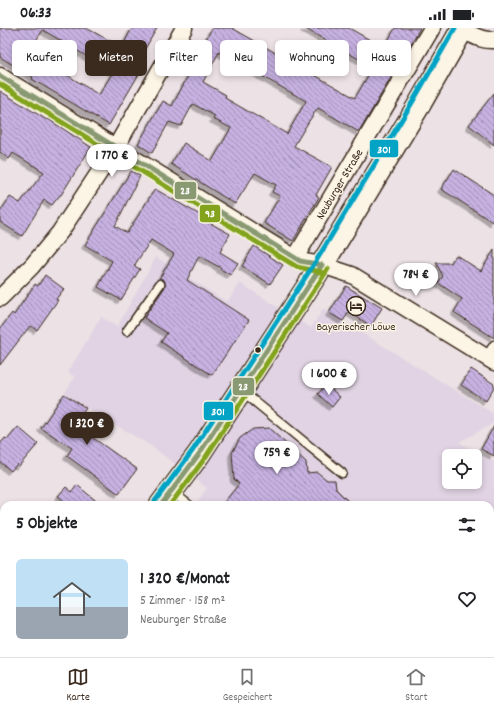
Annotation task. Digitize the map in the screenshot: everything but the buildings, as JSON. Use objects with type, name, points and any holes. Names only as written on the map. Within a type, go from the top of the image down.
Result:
[{"type":"street","points":[[0,298],[32,266],[60,232],[116,147],[184,28]]},
{"type":"street","name":"Neuburger Straße","points":[[295,258],[432,28]]},
{"type":"street","points":[[166,498],[199,454],[322,265],[463,29],[479,38],[494,40]]},
{"type":"street","points":[[0,76],[300,261],[322,265],[352,275],[491,355]]},
{"type":"lane","points":[[127,331],[160,284]]},
{"type":"lane","points":[[241,389],[342,472]]},
{"type":"lane","points":[[166,498],[176,501]]},
{"type":"shaded area","points":[[156,257],[227,302],[240,283],[311,328],[323,309],[494,414],[494,423],[459,442],[471,449],[442,449],[442,489],[482,489],[482,455],[494,462],[494,501],[198,501],[207,488],[151,446],[64,394],[75,377],[68,372],[101,317],[117,327]]},
{"type":"transit line","name":"301","points":[[155,501],[193,450],[316,261],[413,101],[455,28]]},
{"type":"transit line","name":"23","points":[[0,76],[300,261],[322,265]]},
{"type":"transit line","name":"93","points":[[0,84],[297,267],[321,272]]},
{"type":"transit line","name":"23","points":[[164,501],[199,454],[322,265]]},
{"type":"transit line","name":"93","points":[[173,501],[205,458],[328,269]]},
{"type":"place","name":"Bayerischer Löwe","points":[[356,306]]}]
